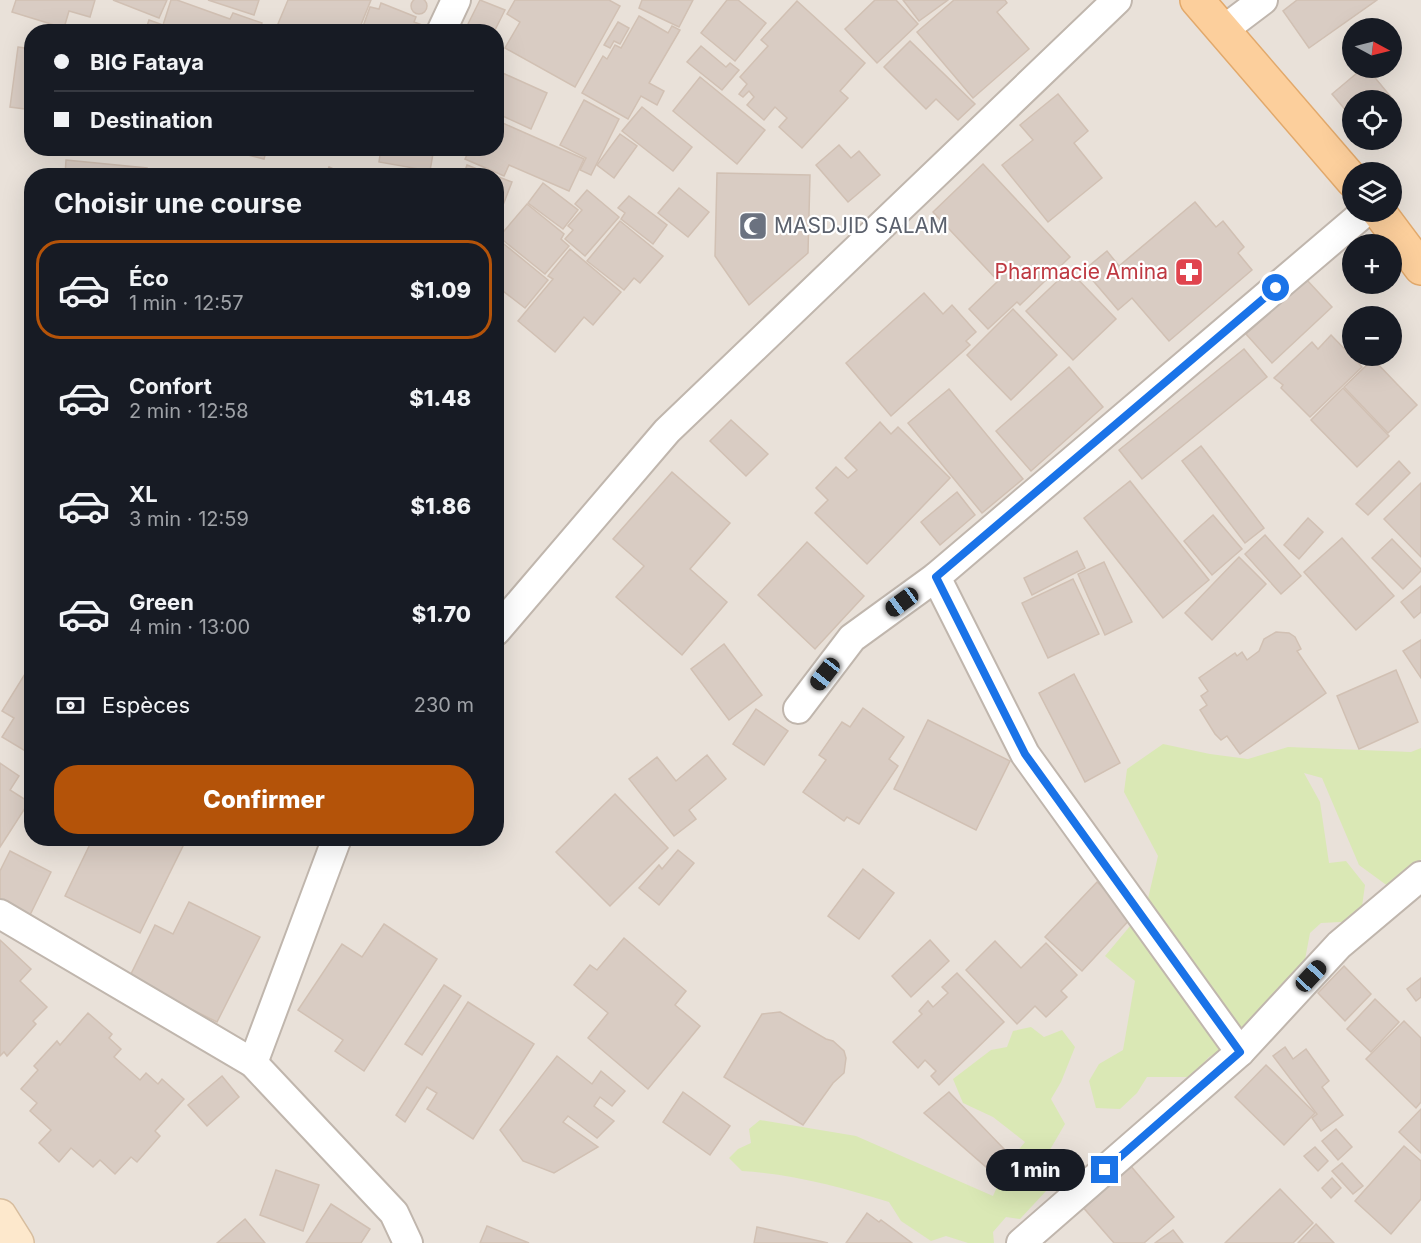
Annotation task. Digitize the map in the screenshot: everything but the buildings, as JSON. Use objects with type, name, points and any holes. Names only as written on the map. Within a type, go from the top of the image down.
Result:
[{"type":"main road","points":[[1197,0],[1342,168]]},
{"type":"main road","points":[[1386,222],[1421,268]]},
{"type":"street","points":[[445,24],[456,0]]},
{"type":"street","points":[[504,622],[667,431],[1117,0]]},
{"type":"street","points":[[1222,31],[1263,0]]},
{"type":"street","points":[[798,709],[852,638],[936,577],[1353,222]]},
{"type":"street","points":[[936,577],[1025,754],[1240,1052]]},
{"type":"street","points":[[254,1063],[334,846]]},
{"type":"street","points":[[1021,1243],[1240,1052],[1339,945],[1421,876]]},
{"type":"street","points":[[0,914],[254,1063],[394,1213],[408,1243]]},
{"type":"street","points":[[0,1216],[17,1243]]},
{"type":"shaded area","points":[[0,0],[1421,0],[1421,1243],[0,1243]]},
{"type":"green space","points":[[1163,744],[1248,759],[1288,747],[1411,752],[1421,748],[1421,859],[1396,892],[1359,865],[1322,778],[1304,773],[1320,802],[1329,863],[1346,861],[1365,885],[1360,921],[1321,923],[1310,933],[1303,970],[1277,989],[1277,1014],[1227,1048],[1209,1057],[1191,1077],[1147,1077],[1137,1093],[1120,1109],[1096,1108],[1089,1081],[1099,1064],[1123,1050],[1135,981],[1105,956],[1146,907],[1158,856],[1124,792],[1127,769]]},
{"type":"green space","points":[[1031,1027],[1044,1037],[1062,1030],[1075,1047],[1061,1082],[1051,1099],[1065,1124],[1048,1153],[1047,1190],[1020,1219],[1006,1217],[993,1232],[994,1243],[968,1243],[946,1236],[931,1241],[901,1221],[889,1202],[816,1182],[742,1171],[729,1158],[738,1149],[751,1143],[749,1129],[760,1120],[856,1136],[993,1196],[1007,1164],[1025,1142],[993,1117],[963,1103],[953,1079],[991,1050],[1007,1047],[1013,1031]]},
{"type":"place","name":"MASDJID SALAM","points":[[753,226]]},
{"type":"place","name":"Pharmacie Amina","points":[[1189,272]]},
{"type":"route","points":[[1105,1170],[1240,1052],[1025,754],[936,577],[1276,288]]}]
